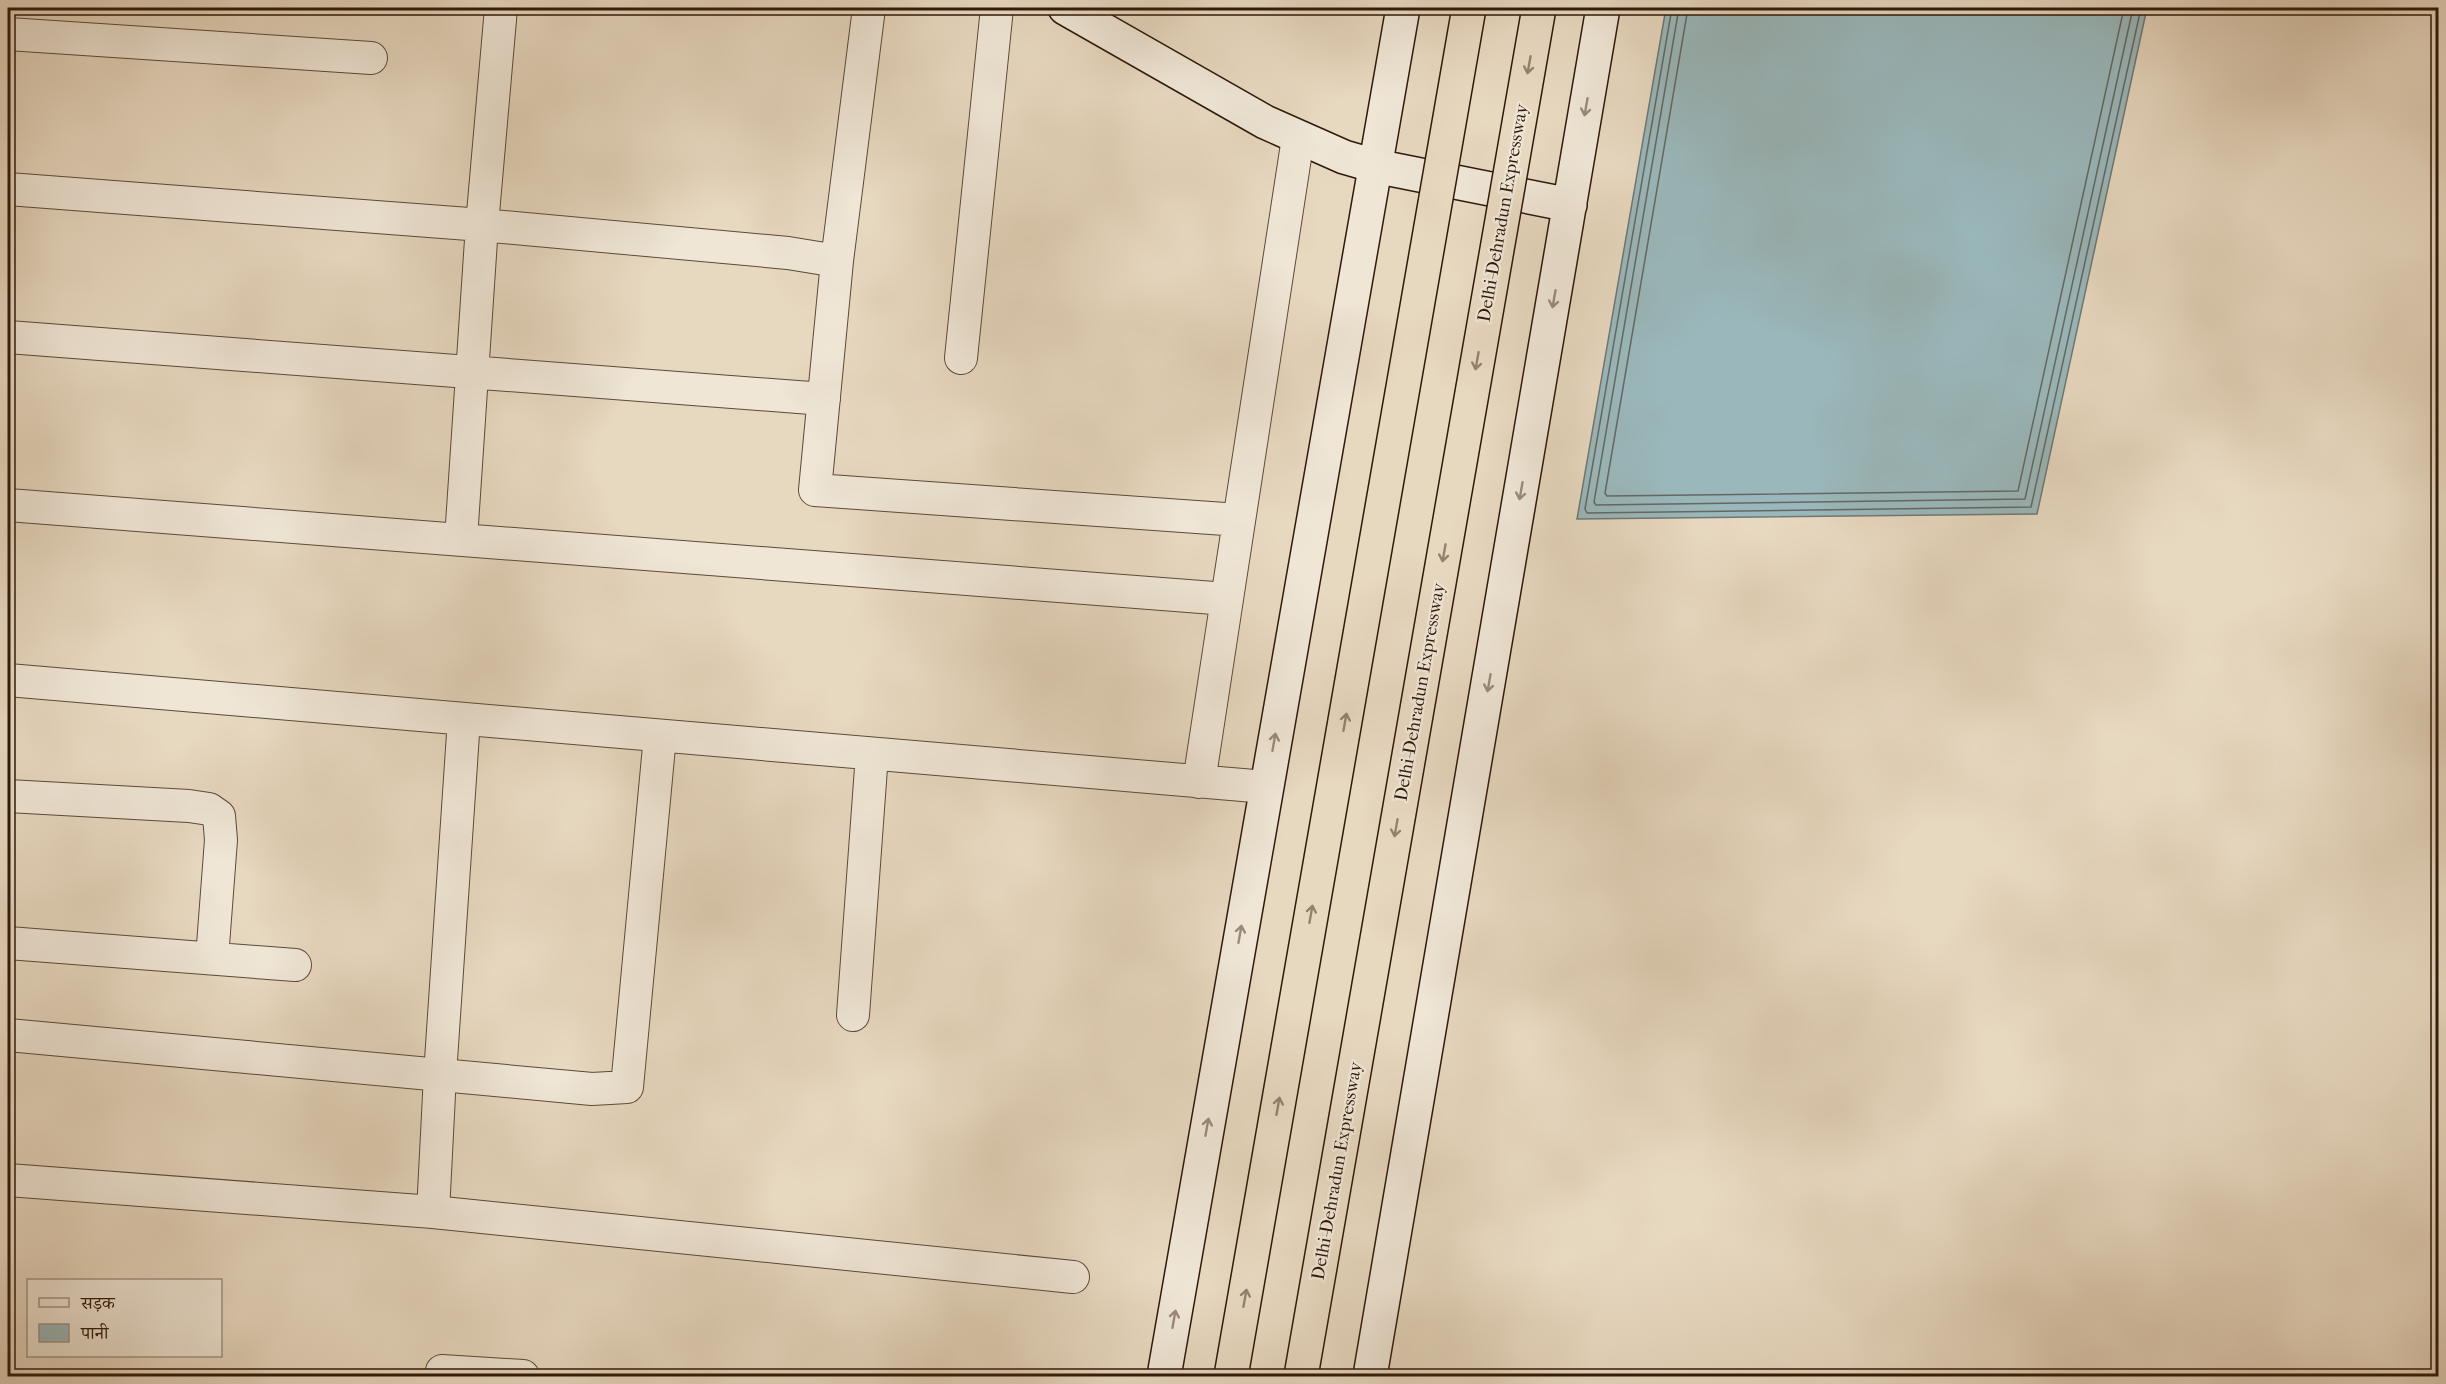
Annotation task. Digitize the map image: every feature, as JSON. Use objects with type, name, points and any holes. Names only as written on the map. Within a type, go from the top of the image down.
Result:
[{"type":"highway","points":[[1232,1377],[1469,8]]},
{"type":"highway","name":"Delhi-Dehradun Expressway","points":[[1301,1377],[1539,8]]},
{"type":"street","points":[[8,8],[8,13]]},
{"type":"street","points":[[461,539],[482,225],[501,8]]},
{"type":"street","points":[[869,8],[837,261],[815,490],[1239,520]]},
{"type":"street","points":[[961,358],[997,8]]},
{"type":"street","points":[[1065,8],[1265,122],[1303,140],[1360,161],[1570,205]]},
{"type":"street","points":[[1164,1377],[1266,787],[1360,161],[1403,8]]},
{"type":"street","points":[[1370,1377],[1603,8]]},
{"type":"street","points":[[8,34],[371,58]]},
{"type":"street","points":[[1199,782],[1239,520],[1303,140]]},
{"type":"street","points":[[8,189],[482,225],[788,253],[837,261]]},
{"type":"street","points":[[8,337],[824,399]]},
{"type":"street","points":[[8,505],[1227,599]]},
{"type":"street","points":[[8,680],[1266,787]]},
{"type":"street","points":[[433,1212],[464,719]]},
{"type":"street","points":[[8,1035],[592,1089],[627,1087],[660,736]]},
{"type":"street","points":[[853,1015],[872,754]]},
{"type":"street","points":[[8,796],[189,806],[209,809],[219,816],[221,840],[212,958]]},
{"type":"street","points":[[8,943],[295,965]]},
{"type":"street","points":[[8,1180],[433,1212],[1073,1277]]},
{"type":"street","points":[[442,1371],[523,1377]]},
{"type":"water","points":[[1666,8],[2147,8],[2037,514],[1577,519]]}]
